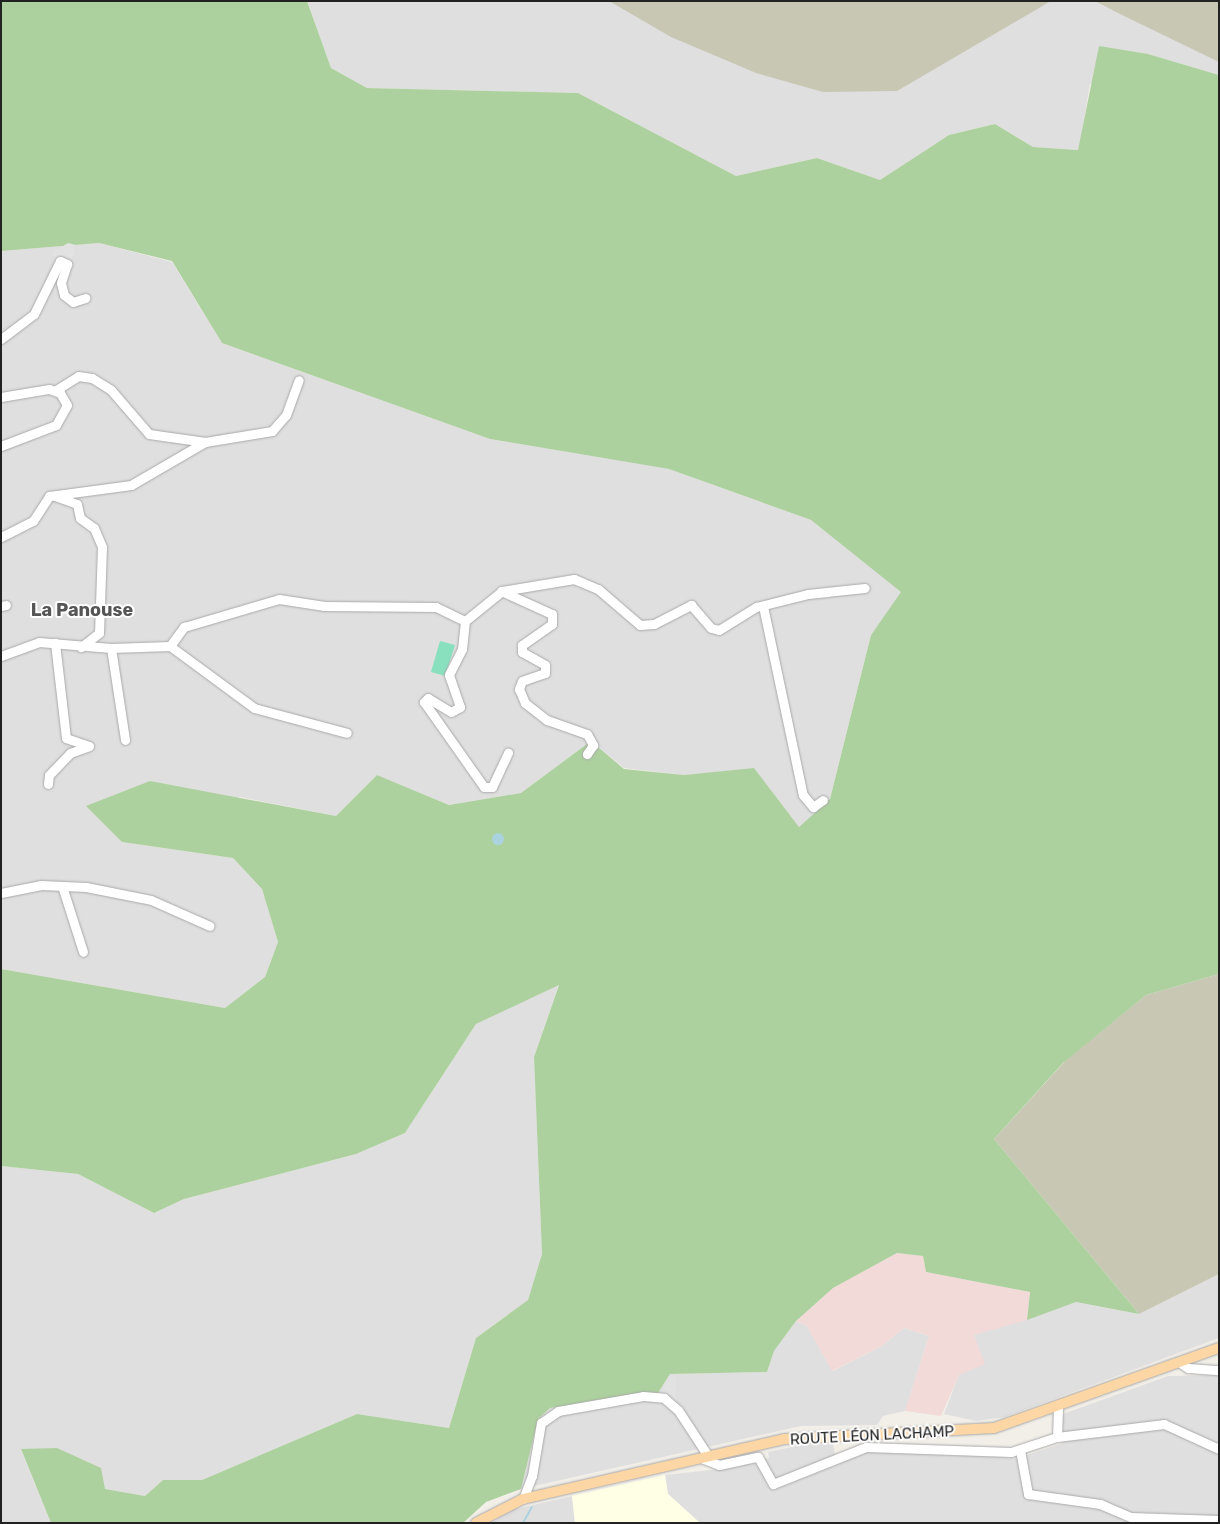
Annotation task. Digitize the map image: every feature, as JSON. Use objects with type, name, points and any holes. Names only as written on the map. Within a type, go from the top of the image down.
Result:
[{"type":"main road","name":"ROUTE LÉON LACHAMP","points":[[476,1523],[523,1498],[800,1437],[980,1430],[1058,1406],[1219,1348]]},
{"type":"street","points":[[1,339],[34,314],[60,261],[67,264],[61,282],[64,295],[73,302],[85,298]]},
{"type":"street","points":[[1,397],[56,390],[78,376],[92,378],[111,390],[149,434],[205,442],[272,431],[286,415],[298,380]]},
{"type":"street","points":[[1,446],[62,421],[67,404],[56,390]]},
{"type":"street","points":[[1,537],[33,521],[54,495],[131,485],[205,442]]},
{"type":"street","points":[[54,495],[77,504],[80,518],[94,528],[102,547],[99,633],[81,647]]},
{"type":"street","points":[[508,752],[492,787],[484,787],[424,702],[428,698],[451,712],[460,707],[449,675],[462,649],[464,621],[501,591],[574,580],[598,589],[640,625],[654,624],[691,605],[714,630],[762,606],[808,594],[865,588]]},
{"type":"street","points":[[501,591],[552,614],[552,624],[522,645],[522,652],[545,665],[545,674],[522,681],[518,689],[525,703],[547,720],[587,734],[593,745],[587,754]]},
{"type":"street","points":[[170,646],[184,627],[280,599],[324,606],[436,607],[464,621]]},
{"type":"street","points":[[762,606],[803,795],[813,807],[823,800]]},
{"type":"street","points":[[48,784],[49,775],[70,753],[90,746],[66,738],[55,643]]},
{"type":"street","points":[[1,656],[25,645],[55,643],[81,647],[111,648],[170,646],[254,708],[347,733]]},
{"type":"street","points":[[111,648],[124,740]]},
{"type":"street","points":[[1,893],[31,886],[62,886],[151,900],[210,926]]},
{"type":"street","points":[[62,886],[82,952]]},
{"type":"street","points":[[1179,1362],[1188,1368],[1219,1370]]},
{"type":"street","points":[[523,1498],[532,1476],[541,1423],[558,1411],[644,1396],[664,1398],[673,1404],[705,1457],[719,1466],[758,1457],[772,1484],[866,1447],[1020,1450],[1057,1437],[1164,1424],[1219,1449]]},
{"type":"street","points":[[1057,1437],[1058,1406]]},
{"type":"street","points":[[1020,1450],[1028,1494],[1100,1504],[1130,1517],[1219,1520]]},
{"type":"shaded area","points":[[307,1],[1219,1],[1219,75],[1148,54],[1090,84],[1079,150],[1033,147],[995,124],[949,135],[880,180],[817,158],[736,176],[578,93],[367,88],[331,68]]},
{"type":"shaded area","points":[[609,1],[1051,1],[897,91],[823,92],[756,73],[671,37]]},
{"type":"shaded area","points":[[1095,1],[1219,1],[1219,62],[1120,14]]},
{"type":"shaded area","points":[[68,243],[76,245],[72,259],[55,260],[52,253]]},
{"type":"shaded area","points":[[99,243],[172,262],[222,343],[490,439],[669,469],[811,520],[902,592],[871,635],[830,799],[799,827],[754,769],[684,775],[624,768],[591,741],[521,793],[449,805],[377,775],[336,816],[240,797],[122,842],[233,858],[262,889],[278,942],[265,977],[225,1008],[1,969],[1,251]]},
{"type":"shaded area","points":[[1219,974],[1219,1274],[1139,1314],[994,1139],[1067,1059],[1146,995]]},
{"type":"shaded area","points":[[559,984],[534,1057],[542,1254],[528,1300],[476,1338],[449,1428],[357,1414],[202,1480],[163,1480],[145,1496],[105,1489],[21,1450],[51,1523],[1,1523],[1,1166],[78,1174],[154,1213],[184,1199],[356,1154],[405,1133],[476,1024]]},
{"type":"shaded area","points":[[897,1253],[923,1256],[926,1272],[1030,1292],[1027,1320],[974,1335],[985,1364],[959,1375],[941,1416],[905,1411],[929,1336],[904,1328],[882,1346],[832,1371],[807,1326],[796,1321],[833,1288]]},
{"type":"shaded area","points":[[1219,1274],[1219,1338],[1005,1417],[976,1421],[944,1414],[974,1335],[1076,1302],[1139,1314]]},
{"type":"shaded area","points":[[796,1321],[807,1326],[833,1371],[882,1346],[904,1328],[929,1336],[905,1411],[883,1416],[877,1425],[801,1426],[521,1489],[538,1419],[550,1408],[658,1393],[670,1374],[767,1372],[774,1351]]},
{"type":"shaded area","points":[[1219,1375],[1219,1523],[700,1523],[668,1494],[665,1475],[729,1468],[769,1458],[768,1452],[801,1445],[833,1444],[836,1460],[860,1449],[1018,1458],[1063,1443],[1063,1414],[1168,1376]]},
{"type":"shaded area","points":[[669,1376],[676,1377],[676,1401],[660,1394]]},
{"type":"shaded area","points":[[665,1475],[668,1494],[700,1523],[575,1523],[572,1496]]},
{"type":"shaded area","points":[[572,1496],[575,1523],[491,1523],[512,1510]]},
{"type":"green space","points":[[1,1],[307,1],[331,68],[367,88],[578,93],[736,176],[817,158],[880,180],[949,135],[995,124],[1033,147],[1078,150],[1099,46],[1148,54],[1219,75],[1219,974],[1146,995],[1063,1063],[994,1139],[1139,1314],[1076,1302],[1027,1320],[1030,1292],[926,1272],[923,1256],[897,1253],[833,1288],[796,1321],[774,1351],[767,1372],[670,1374],[658,1393],[550,1408],[538,1419],[521,1489],[486,1502],[463,1523],[51,1523],[21,1449],[57,1448],[101,1468],[105,1489],[145,1496],[163,1480],[202,1480],[357,1414],[449,1428],[476,1338],[528,1300],[542,1254],[534,1057],[559,985],[476,1024],[405,1133],[356,1154],[184,1199],[154,1213],[78,1174],[1,1166],[1,969],[225,1008],[265,977],[278,942],[262,889],[233,858],[122,842],[86,806],[150,781],[336,816],[377,775],[449,805],[521,793],[591,741],[624,769],[684,775],[754,768],[799,827],[830,799],[871,635],[901,592],[811,520],[669,469],[490,439],[222,343],[172,261],[99,243],[1,251]]},
{"type":"green space","points":[[440,641],[455,645],[445,676],[431,672]]},
{"type":"water","points":[[498,833],[504,839],[498,845],[492,839]]},
{"type":"waterway","points":[[523,1523],[532,1507]]},
{"type":"district","name":"La Panouse","points":[[82,610]]}]
